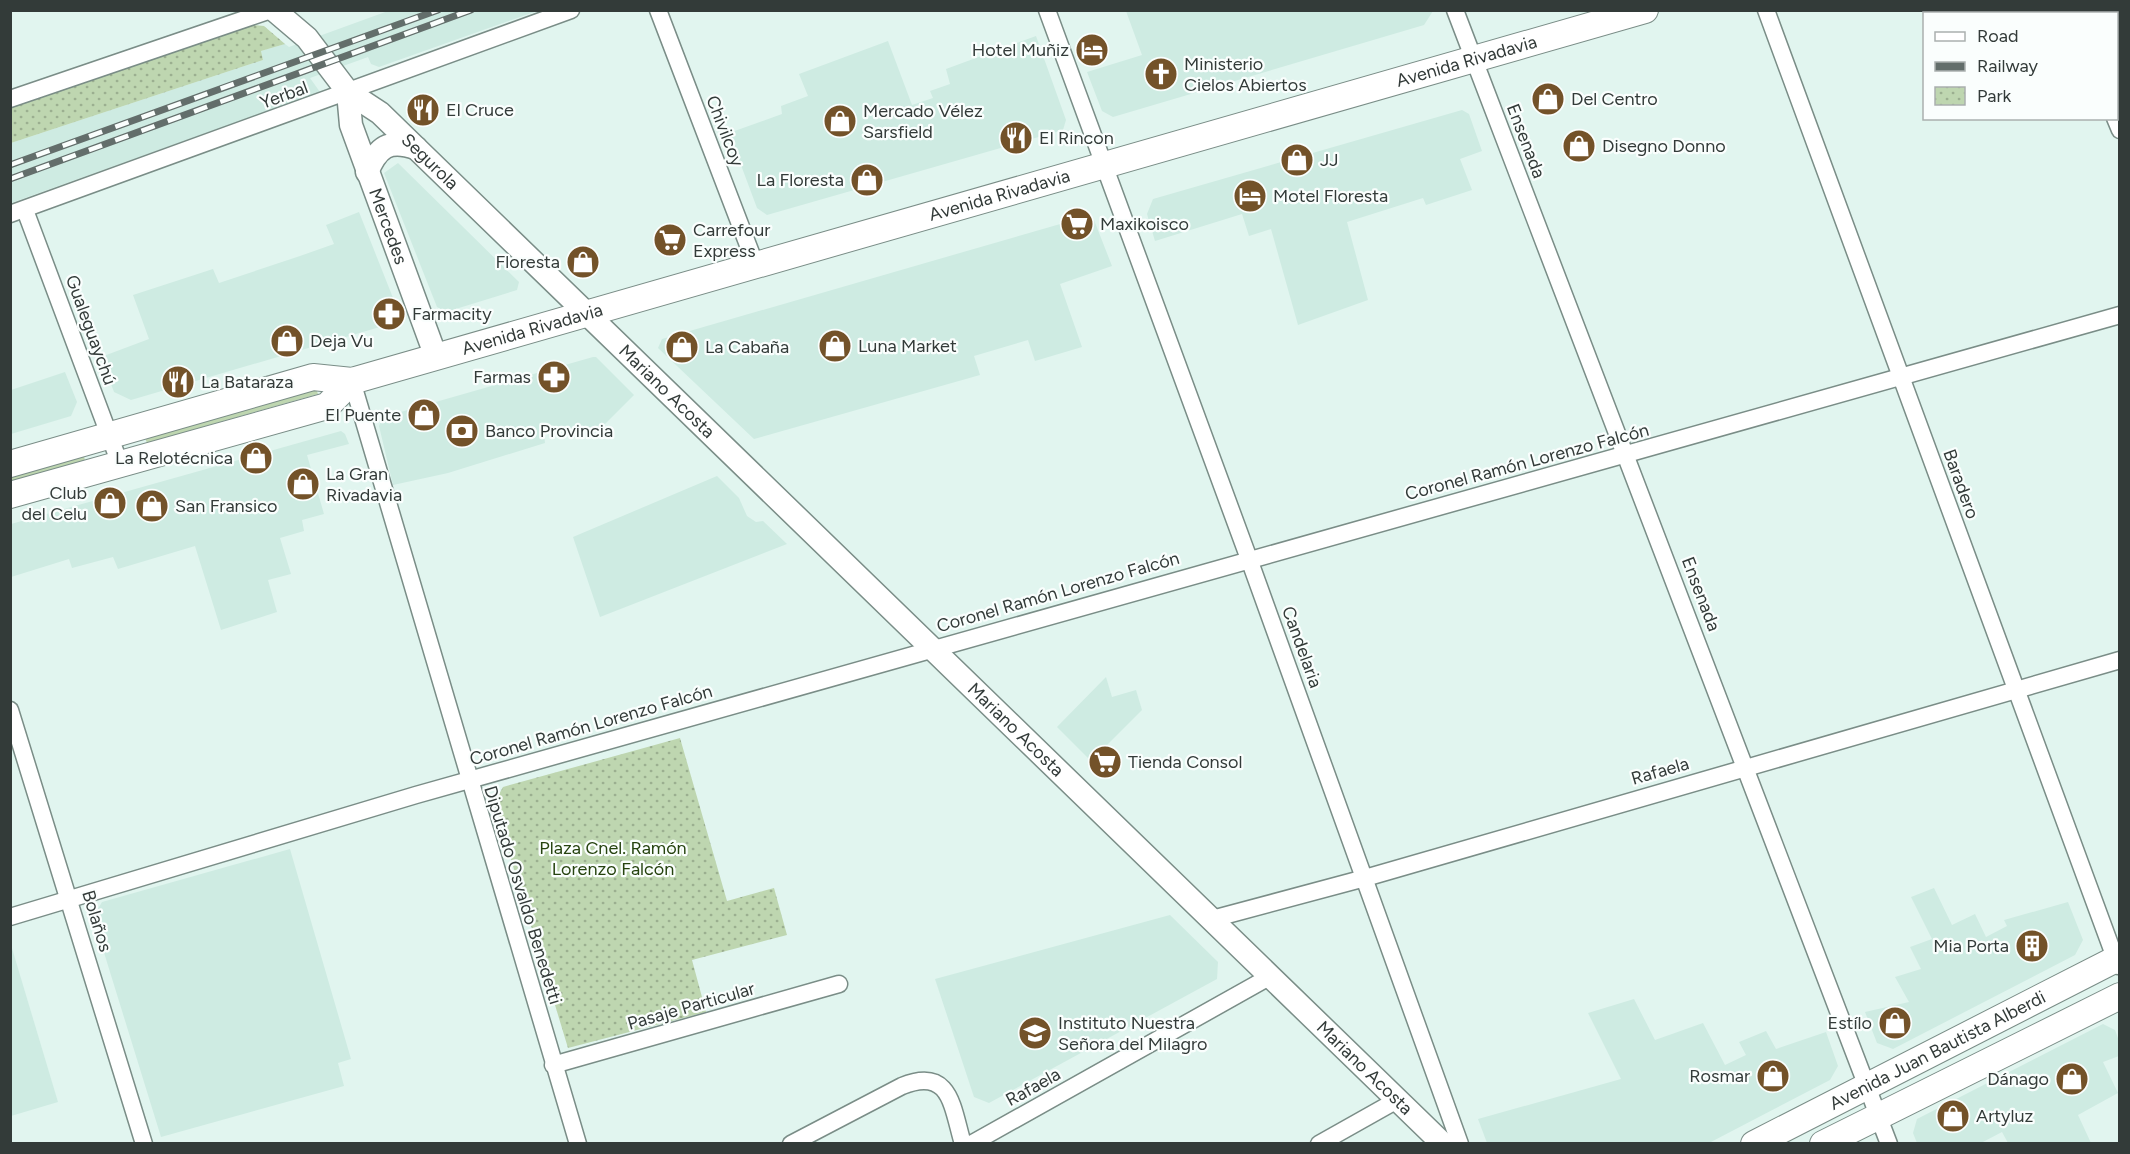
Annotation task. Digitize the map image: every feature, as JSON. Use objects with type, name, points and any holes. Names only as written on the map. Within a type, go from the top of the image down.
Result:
[{"type":"main road","name":"Avenida Rivadavia","points":[[10,464],[313,377],[352,381],[1474,61],[1645,10]]},
{"type":"main road","name":"Avenida Rivadavia","points":[[10,495],[327,406],[352,381]]},
{"type":"main road","name":"Avenida Juan Bautista Alberdi","points":[[1754,1143],[2118,962]]},
{"type":"main road","name":"Avenida Juan Bautista Alberdi","points":[[1823,1143],[2120,996]]},
{"type":"street","name":"Segurola","points":[[272,10],[307,38],[348,92],[380,113],[587,315]]},
{"type":"street","points":[[10,99],[272,10]]},
{"type":"street","points":[[299,10],[307,38]]},
{"type":"street","name":"Yerbal","points":[[18,212],[571,10]]},
{"type":"street","name":"Chivilcoy","points":[[658,10],[756,266]]},
{"type":"street","name":"Candelaria","points":[[1047,10],[1460,1143]]},
{"type":"street","name":"Ensenada","points":[[1455,10],[1889,1143]]},
{"type":"street","name":"Baradero","points":[[1766,10],[2015,690],[2118,962]]},
{"type":"street","name":"Mercedes","points":[[348,92],[351,125],[436,357]]},
{"type":"street","points":[[367,172],[374,156],[386,146],[402,143],[416,148]]},
{"type":"street","name":"Gualeguaychú","points":[[18,212],[120,464]]},
{"type":"street","name":"Mariano Acosta","points":[[587,315],[1443,1143]]},
{"type":"street","name":"Coronel Ramón Lorenzo Falcón","points":[[10,917],[468,781],[932,648],[2120,315]]},
{"type":"street","name":"Diputado Osvaldo Benedetti","points":[[352,381],[468,781],[578,1143]]},
{"type":"street","name":"Rafaela","points":[[1212,919],[1365,878],[1746,766],[2120,660]]},
{"type":"street","name":"Bolaños","points":[[10,710],[144,1143]]},
{"type":"street","name":"Rafaela","points":[[971,1143],[1271,976]]},
{"type":"street","name":"Pasaje Particular","points":[[553,1065],[839,984]]},
{"type":"street","points":[[791,1143],[902,1086],[921,1079],[931,1080],[942,1086],[948,1094],[963,1143]]},
{"type":"street","points":[[1319,1143],[1399,1099]]},
{"type":"shaded area","points":[[1433,10],[1424,25],[1113,117],[1102,111],[1087,72],[1142,55],[1126,11]]},
{"type":"shaded area","points":[[388,11],[537,11],[379,67],[371,64],[368,57],[310,78],[320,92],[11,203],[11,143],[263,60],[261,51],[285,44],[289,47]]},
{"type":"shaded area","points":[[1036,36],[1066,120],[1063,130],[767,215],[757,208],[729,133],[782,114],[781,106],[808,96],[799,74],[888,41],[912,105],[933,98],[930,91],[950,84],[946,69]]},
{"type":"shaded area","points":[[1462,110],[1469,114],[1482,151],[1460,159],[1472,190],[1426,205],[1423,198],[1347,222],[1368,300],[1298,325],[1271,229],[1249,236],[1242,214],[1155,241],[1147,214],[1153,199]]},
{"type":"shaded area","points":[[398,163],[519,282],[517,290],[446,312],[437,307],[384,173]]},
{"type":"shaded area","points":[[359,212],[397,308],[396,317],[390,324],[131,400],[114,392],[101,357],[149,339],[133,295],[213,269],[219,283],[334,244],[326,225]]},
{"type":"shaded area","points":[[1088,216],[1094,220],[1112,266],[1060,284],[1082,347],[1035,361],[1028,340],[974,356],[980,375],[754,439],[658,348],[662,339]]},
{"type":"shaded area","points":[[596,357],[634,395],[599,430],[564,428],[544,434],[545,443],[448,473],[393,485],[379,426],[383,417]]},
{"type":"shaded area","points":[[65,372],[77,402],[71,416],[11,434],[11,390]]},
{"type":"shaded area","points":[[341,431],[345,434],[349,444],[307,455],[324,514],[302,520],[304,531],[280,538],[291,574],[268,580],[277,612],[221,630],[195,546],[118,569],[113,557],[72,568],[69,559],[11,577],[11,524]]},
{"type":"shaded area","points":[[717,476],[739,498],[747,516],[756,522],[763,521],[787,544],[600,617],[573,537]]},
{"type":"shaded area","points":[[1106,677],[1112,697],[1136,690],[1142,710],[1091,761],[1057,727]]},
{"type":"shaded area","points":[[290,849],[351,1059],[338,1063],[344,1086],[161,1137],[93,917],[102,902]]},
{"type":"shaded area","points":[[1934,888],[1952,925],[1975,914],[1986,937],[2007,926],[2004,920],[2068,902],[2083,940],[2075,955],[1893,1049],[1877,1043],[1865,1012],[1909,1002],[1895,977],[1921,969],[1910,947],[1932,939],[1911,897]]},
{"type":"shaded area","name":"Instituto Nuestra Señora del Milagro","points":[[1170,915],[1218,962],[1217,979],[989,1103],[974,1097],[935,979]]},
{"type":"shaded area","points":[[11,945],[58,1102],[10,1116]]},
{"type":"shaded area","points":[[1634,999],[1655,1040],[1703,1023],[1725,1065],[1746,1055],[1739,1042],[1766,1031],[1776,1049],[1826,1032],[1838,1066],[1830,1080],[1709,1143],[1487,1143],[1478,1119],[1621,1079],[1588,1013]]},
{"type":"shaded area","points":[[2103,1024],[2115,1030],[2119,1041],[2119,1056],[2103,1062],[2118,1093],[2078,1115],[2091,1143],[2008,1143],[2002,1132],[1981,1143],[1917,1143],[1913,1133],[1917,1119]]},
{"type":"green space","points":[[254,25],[264,26],[285,44],[261,51],[263,60],[11,143],[10,108]]},
{"type":"green space","points":[[316,389],[318,394],[147,443],[145,438]]},
{"type":"green space","points":[[84,456],[85,461],[11,483],[11,477]]},
{"type":"green space","name":"Plaza Cnel. Ramón Lorenzo Falcón","points":[[680,738],[727,901],[774,888],[787,935],[692,960],[706,1012],[568,1048],[494,803],[503,787]]},
{"type":"railway","points":[[10,165],[438,10]]},
{"type":"railway","points":[[10,179],[471,10]]},
{"type":"place","name":"Hotel Muñiz","points":[[1092,50]]},
{"type":"place","name":"Ministerio Cielos Abiertos","points":[[1161,74]]},
{"type":"place","name":"Del Centro","points":[[1548,99]]},
{"type":"place","name":"El Cruce","points":[[423,110]]},
{"type":"place","name":"Mercado Vélez Sarsfield","points":[[840,121]]},
{"type":"place","name":"El Rincon","points":[[1016,138]]},
{"type":"place","name":"Disegno Donno","points":[[1579,146]]},
{"type":"place","name":"JJ","points":[[1297,160]]},
{"type":"place","name":"La Floresta","points":[[867,180]]},
{"type":"place","name":"Motel Floresta","points":[[1250,196]]},
{"type":"place","name":"Maxikoisco","points":[[1077,224]]},
{"type":"place","name":"Carrefour Express","points":[[670,240]]},
{"type":"place","name":"Floresta","points":[[583,262]]},
{"type":"place","name":"Farmacity","points":[[389,314]]},
{"type":"place","name":"Deja Vu","points":[[287,341]]},
{"type":"place","name":"Luna Market","points":[[835,346]]},
{"type":"place","name":"La Cabaña","points":[[682,347]]},
{"type":"place","name":"Farmas","points":[[554,377]]},
{"type":"place","name":"La Bataraza","points":[[178,382]]},
{"type":"place","name":"El Puente","points":[[424,415]]},
{"type":"place","name":"Banco Provincia","points":[[462,431]]},
{"type":"place","name":"La Relotécnica","points":[[256,458]]},
{"type":"place","name":"La Gran Rivadavia","points":[[303,484]]},
{"type":"place","name":"Club del Celu","points":[[110,503]]},
{"type":"place","name":"San Fransico","points":[[152,506]]},
{"type":"place","name":"Tienda Consol","points":[[1105,762]]},
{"type":"place","name":"Mia Porta","points":[[2032,946]]},
{"type":"place","name":"Estílo","points":[[1895,1023]]},
{"type":"place","name":"Instituto Nuestra Señora del Milagro","points":[[1035,1033]]},
{"type":"place","name":"Rosmar","points":[[1773,1076]]},
{"type":"place","name":"Dánago","points":[[2072,1079]]},
{"type":"place","name":"Artyluz","points":[[1953,1116]]}]
